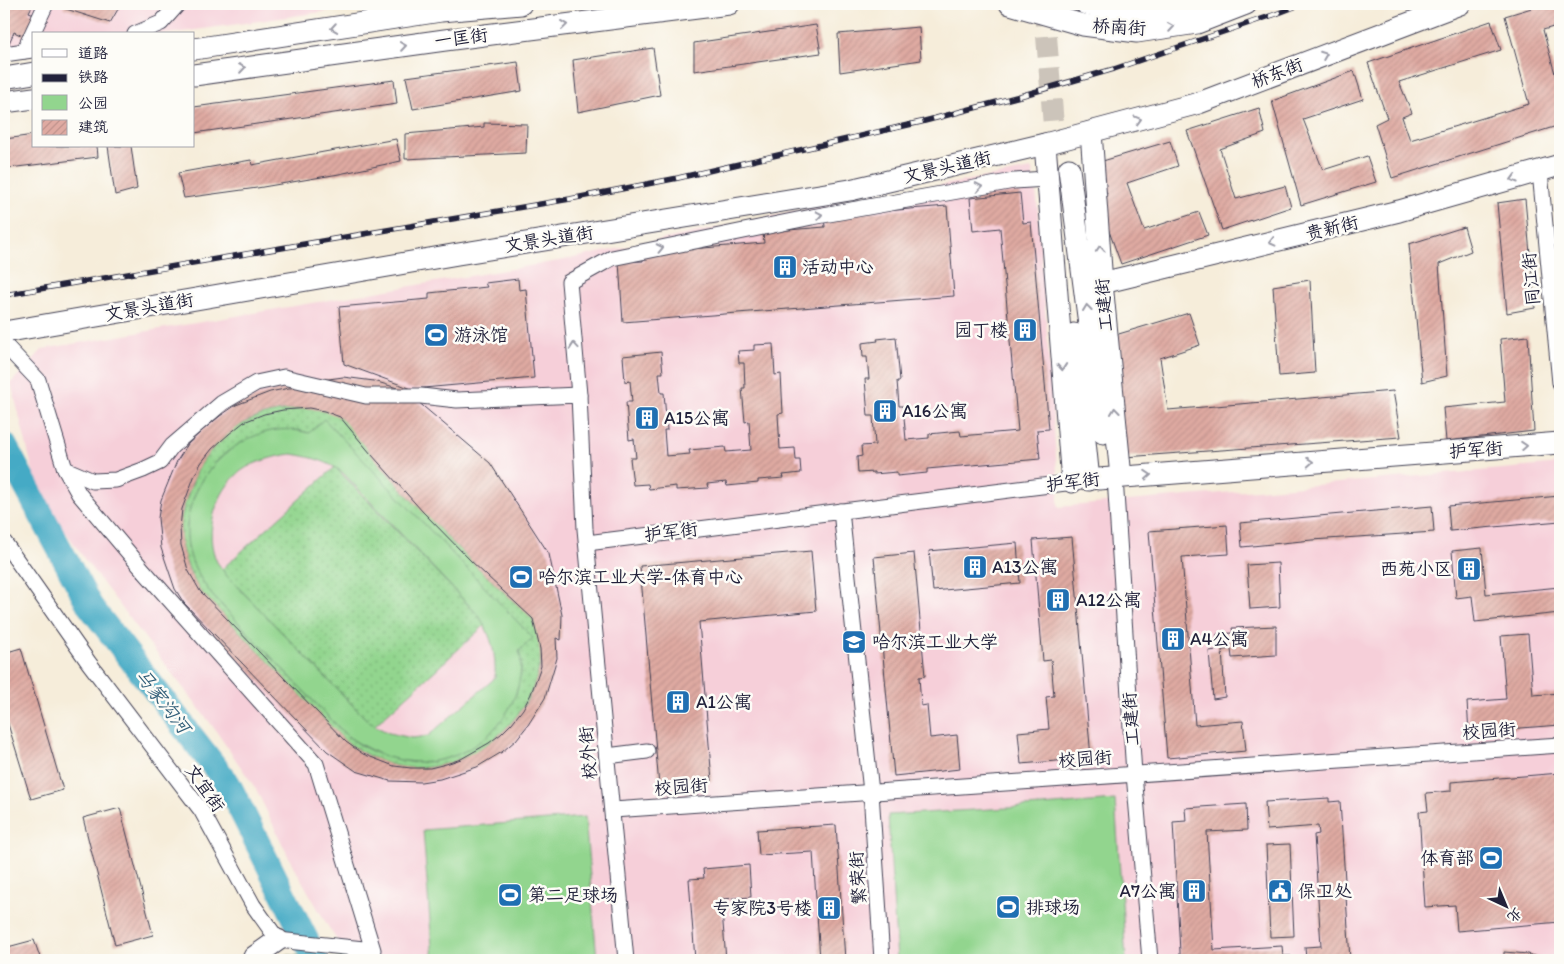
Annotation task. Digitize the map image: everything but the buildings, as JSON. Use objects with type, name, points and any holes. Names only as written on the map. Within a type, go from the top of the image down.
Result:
[{"type":"main road","name":"一匡街","points":[[195,49],[439,6],[521,4]]},
{"type":"main road","name":"一匡街","points":[[195,75],[490,35],[678,7],[729,4]]},
{"type":"main road","points":[[1079,4],[1083,25]]},
{"type":"main road","name":"桥南街","points":[[1086,4],[1131,15],[1172,12],[1204,4]]},
{"type":"main road","name":"桥南街","points":[[1017,5],[1083,25],[1137,32],[1196,23],[1246,4]]},
{"type":"main road","name":"桥东街","points":[[1091,132],[1199,103],[1460,4]]},
{"type":"main road","points":[[439,6],[445,40]]},
{"type":"main road","points":[[484,6],[490,35]]},
{"type":"main road","points":[[4,78],[32,74]]},
{"type":"main road","points":[[4,102],[32,98]]},
{"type":"main road","name":"文景头道街","points":[[4,332],[232,292],[850,190],[1091,132]]},
{"type":"main road","name":"工建街","points":[[1091,132],[1102,283],[1101,479]]},
{"type":"main road","name":"工建街","points":[[1045,144],[1057,172],[1101,479]]},
{"type":"main road","name":"贵新街","points":[[1102,283],[1399,211],[1560,165]]},
{"type":"main road","name":"工建街","points":[[1057,172],[1101,479]]},
{"type":"main road","name":"护军街","points":[[1101,479],[1560,444]]},
{"type":"main road","points":[[253,960],[254,957],[278,940]]},
{"type":"street","points":[[36,32],[46,4]]},
{"type":"street","points":[[140,32],[161,23],[178,4]]},
{"type":"street","points":[[4,54],[29,50]]},
{"type":"street","name":"校外街","points":[[626,960],[585,529],[579,395],[569,282],[612,258],[812,216],[1057,172]]},
{"type":"street","name":"同江街","points":[[1540,172],[1560,383]]},
{"type":"street","points":[[4,344],[38,380],[65,469],[79,494],[144,571],[316,764],[368,949],[278,940]]},
{"type":"street","points":[[65,469],[92,482],[116,480],[143,470],[160,462],[172,446],[222,403],[256,383],[284,377],[366,396],[421,396],[457,400],[579,395]]},
{"type":"street","name":"护军街","points":[[587,543],[1101,479]]},
{"type":"street","name":"工建街","points":[[1101,479],[1134,774],[1150,960]]},
{"type":"street","name":"繁荣街","points":[[841,511],[871,792],[882,960]]},
{"type":"street","name":"文宜街","points":[[4,542],[89,663],[200,810],[253,905],[278,940]]},
{"type":"street","name":"校园街","points":[[613,810],[1560,745]]},
{"type":"street","points":[[607,756],[647,752]]},
{"type":"shaded area","points":[[4,4],[378,4],[182,32],[32,32],[32,36],[4,57]]},
{"type":"shaded area","name":"哈尔滨工业大学","points":[[1032,169],[1037,199],[1058,484],[1058,507],[1560,464],[1560,960],[350,960],[329,928],[290,860],[256,789],[211,724],[85,560],[38,491],[11,383],[43,349],[564,260],[813,208]]},
{"type":"green space","points":[[309,408],[326,411],[341,418],[370,453],[448,538],[534,621],[541,651],[536,680],[528,699],[517,716],[503,731],[488,744],[470,754],[451,762],[431,767],[411,768],[385,763],[353,747],[200,591],[192,576],[181,544],[180,527],[187,498],[197,473],[208,453],[220,441],[246,422],[269,414]],"holes":[[[298,430],[309,433],[533,638],[519,651],[521,669],[516,694],[467,750],[438,760],[410,762],[378,754],[362,746],[346,735],[212,595],[197,572],[187,525],[200,483],[217,461],[228,451]]]},
{"type":"green space","points":[[324,419],[533,638],[519,651],[521,661],[520,677],[516,694],[498,725],[486,737],[455,755],[421,762],[400,760],[372,751],[346,735],[212,595],[195,569],[189,551],[187,531],[189,511],[196,492],[206,475],[219,460],[235,447],[252,437],[281,430],[309,433]],"holes":[[[292,454],[313,458],[343,473],[479,616],[487,631],[494,653],[495,678],[428,736],[412,738],[389,733],[368,721],[226,575],[217,562],[211,538],[212,525],[214,513],[225,489],[232,479],[247,467]]]},
{"type":"green space","points":[[335,467],[479,616],[485,625],[374,726],[222,569]]},
{"type":"green space","name":"排球场","points":[[1115,800],[1126,960],[897,960],[888,815]]},
{"type":"green space","name":"第二足球场","points":[[585,817],[597,960],[433,960],[423,830]]},
{"type":"green space","points":[[344,952],[350,960],[286,960],[286,955],[338,958]]},
{"type":"waterway","name":"马家沟河","points":[[4,445],[90,606],[228,784],[316,960]]},
{"type":"tunnel","points":[[1044,4],[1056,158]]},
{"type":"railway","points":[[4,295],[570,199],[678,178],[921,122],[1020,96],[1114,69],[1302,4]]},
{"type":"place","name":"活动中心","points":[[785,267]]},
{"type":"place","name":"园丁楼","points":[[1025,330]]},
{"type":"place","name":"游泳馆","points":[[436,335]]},
{"type":"place","name":"A16公寓","points":[[885,411]]},
{"type":"place","name":"A15公寓","points":[[647,418]]},
{"type":"place","name":"A13公寓","points":[[975,567]]},
{"type":"place","name":"西苑小区","points":[[1469,569]]},
{"type":"place","name":"哈尔滨工业大学-体育中心","points":[[521,577]]},
{"type":"place","name":"A12公寓","points":[[1058,600]]},
{"type":"place","name":"A4公寓","points":[[1173,639]]},
{"type":"place","name":"哈尔滨工业大学","points":[[854,642]]},
{"type":"place","name":"A1公寓","points":[[678,702]]},
{"type":"place","name":"体育部","points":[[1491,858]]},
{"type":"place","name":"A7公寓","points":[[1194,891]]},
{"type":"place","name":"保卫处","points":[[1280,891]]},
{"type":"place","name":"第二足球场","points":[[510,895]]},
{"type":"place","name":"排球场","points":[[1008,907]]},
{"type":"place","name":"专家院3号楼","points":[[829,908]]}]
